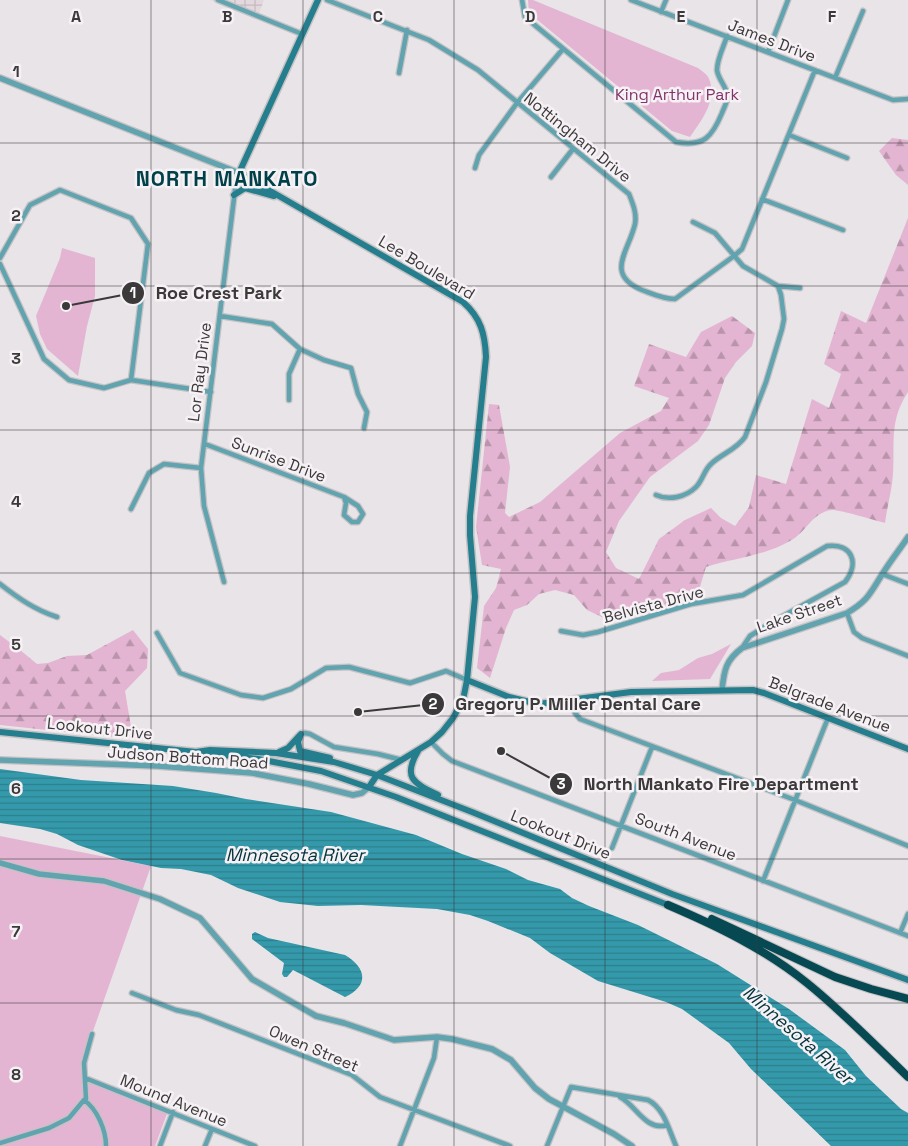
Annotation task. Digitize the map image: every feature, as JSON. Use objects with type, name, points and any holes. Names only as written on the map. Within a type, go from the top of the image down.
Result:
[{"type":"highway","points":[[668,904],[710,917],[835,977],[871,990],[908,999]]},
{"type":"highway","points":[[668,904],[730,933],[788,969],[823,997],[908,1077]]},
{"type":"main road","name":"Lor Ray Drive","points":[[239,173],[318,0]]},
{"type":"main road","name":"Lee Boulevard","points":[[239,173],[463,302],[472,310],[484,332],[486,357],[470,516],[475,596],[467,680],[463,700],[453,718],[442,732],[431,742],[377,775],[369,787]]},
{"type":"main road","points":[[234,196],[245,188],[284,200]]},
{"type":"main road","name":"Belgrade Avenue","points":[[467,680],[509,697],[538,704],[631,692],[753,690],[908,749]]},
{"type":"main road","name":"Lookout Drive","points":[[0,732],[196,752],[294,765],[321,771],[369,787],[668,904]]},
{"type":"main road","points":[[276,752],[288,748],[301,734]]},
{"type":"main road","points":[[301,734],[298,742],[300,751],[334,759],[354,768]]},
{"type":"main road","name":"Lookout Drive","points":[[196,752],[210,750],[276,752],[334,762],[377,775],[672,894],[908,980]]},
{"type":"main road","points":[[418,750],[410,769],[415,781],[424,788],[472,812]]},
{"type":"street","points":[[218,0],[302,34]]},
{"type":"street","name":"Nottingham Drive","points":[[327,0],[429,40],[478,70],[629,194],[634,207],[635,223],[622,261],[621,273],[630,285],[665,299],[675,299],[742,249],[815,70]]},
{"type":"street","points":[[522,0],[524,17],[676,142],[687,144],[697,143],[707,138],[715,130],[728,99],[717,67],[727,36]]},
{"type":"street","name":"James Drive","points":[[631,0],[893,100],[906,100]]},
{"type":"street","points":[[661,12],[666,0]]},
{"type":"street","points":[[768,52],[788,0]]},
{"type":"street","points":[[836,78],[863,11]]},
{"type":"street","points":[[399,73],[407,30]]},
{"type":"street","points":[[474,168],[479,155],[517,103],[563,49]]},
{"type":"street","name":"Lee Boulevard","points":[[0,78],[239,173]]},
{"type":"street","points":[[789,135],[847,158]]},
{"type":"street","points":[[551,177],[573,149]]},
{"type":"street","name":"Lor Ray Drive","points":[[224,582],[204,506],[201,468],[234,196],[239,173]]},
{"type":"street","points":[[0,258],[30,205],[60,190],[131,218],[148,244],[131,380]]},
{"type":"street","points":[[762,199],[843,230]]},
{"type":"street","points":[[693,222],[715,233],[734,256],[748,269],[778,286],[800,288]]},
{"type":"street","points":[[0,264],[44,358],[69,380],[104,388],[131,380],[211,392]]},
{"type":"street","points":[[656,495],[662,498],[672,498],[691,491],[697,486],[710,464],[736,447],[745,437],[766,382],[782,329],[784,318],[778,286]]},
{"type":"street","points":[[220,316],[272,324],[300,349],[324,360],[351,368],[358,394],[367,412],[364,428]]},
{"type":"street","points":[[289,400],[289,374],[300,349]]},
{"type":"street","name":"Sunrise Drive","points":[[205,444],[344,497],[361,509],[363,514],[358,522],[352,522],[344,515],[346,503],[344,497]]},
{"type":"street","points":[[131,509],[149,473],[164,464],[201,468]]},
{"type":"street","name":"Lake Street","points":[[722,690],[724,673],[731,657],[742,648],[847,613],[860,605],[868,598],[908,537]]},
{"type":"street","name":"Belvista Drive","points":[[561,631],[583,635],[691,604],[743,596],[827,546],[838,545],[846,549],[851,556],[853,567],[850,576],[845,582],[750,636],[742,648]]},
{"type":"street","points":[[882,574],[908,584]]},
{"type":"street","points":[[0,584],[25,604],[42,613],[58,618]]},
{"type":"street","points":[[847,613],[854,632],[862,638],[908,656]]},
{"type":"street","name":"Belgrade Avenue","points":[[157,633],[180,673],[241,695],[262,698],[291,689],[326,668],[349,667],[410,684],[446,672],[467,680]]},
{"type":"street","points":[[570,700],[575,714],[580,719],[794,800],[908,846]]},
{"type":"street","points":[[763,880],[828,718]]},
{"type":"street","points":[[301,734],[310,734],[334,747],[402,760]]},
{"type":"street","name":"South Avenue","points":[[431,742],[452,760],[908,936]]},
{"type":"street","points":[[612,848],[652,747]]},
{"type":"street","name":"Judson Bottom Road","points":[[0,760],[158,766],[252,773],[309,784],[353,796],[362,793],[369,787]]},
{"type":"street","points":[[0,863],[39,874],[104,881],[160,899],[196,916],[206,924],[252,978],[316,1016],[344,1023],[394,1040],[438,1037],[499,1052],[511,1060],[541,1093],[632,1146]]},
{"type":"street","points":[[900,933],[908,914]]},
{"type":"street","name":"Owen Street","points":[[132,993],[176,1010],[199,1015],[352,1075],[380,1097],[510,1146]]},
{"type":"street","points":[[0,1143],[56,1125],[69,1118],[86,1099],[84,1063],[92,1034]]},
{"type":"street","points":[[400,1146],[434,1058],[438,1037]]},
{"type":"street","name":"Mound Avenue","points":[[85,1078],[255,1146]]},
{"type":"street","points":[[546,1146],[571,1087],[648,1100],[654,1103],[660,1110],[676,1146]]},
{"type":"street","points":[[616,1095],[624,1099],[644,1120],[655,1125],[667,1126]]},
{"type":"street","points":[[84,1100],[101,1123],[106,1146]]},
{"type":"street","points":[[160,1146],[173,1112]]},
{"type":"street","points":[[205,1146],[212,1129]]},
{"type":"shaded area","points":[[210,0],[264,0],[257,19]]},
{"type":"green space","name":"King Arthur Park","points":[[528,0],[533,0],[698,68],[705,73],[711,87],[710,102],[690,137],[672,131],[529,13]]},
{"type":"green space","points":[[892,138],[908,140],[908,185],[896,175],[879,151]]},
{"type":"green space","points":[[908,218],[908,392],[902,402],[895,422],[892,480],[885,523],[836,510],[825,512],[814,519],[796,537],[780,546],[706,567],[699,590],[676,603],[626,619],[604,618],[587,610],[574,595],[555,590],[539,594],[527,605],[514,610],[506,628],[490,678],[477,668],[484,606],[496,588],[501,569],[482,565],[476,527],[489,404],[499,405],[510,467],[505,513],[509,517],[540,502],[620,433],[661,411],[669,398],[634,386],[649,344],[686,357],[701,332],[732,316],[755,333],[752,346],[736,362],[725,378],[709,425],[698,441],[650,477],[619,521],[606,552],[616,568],[639,579],[659,539],[685,520],[711,508],[721,518],[735,526],[749,507],[756,475],[786,484],[812,399],[829,408],[841,374],[824,364],[841,311],[866,323]]},
{"type":"green space","points":[[62,248],[95,258],[95,296],[87,326],[78,376],[47,349],[40,334],[36,316],[60,258]]},
{"type":"green space","points":[[133,630],[148,649],[147,668],[125,691],[133,739],[0,725],[0,635],[37,664],[48,663],[67,656],[87,655]]},
{"type":"green space","points":[[731,644],[710,679],[652,681],[661,673],[679,670],[698,658],[712,654]]},
{"type":"green space","points":[[0,836],[151,866],[92,1034],[85,1078],[168,1111],[155,1146],[0,1146]]},
{"type":"water","name":"Minnesota River","points":[[0,769],[81,780],[173,786],[331,812],[416,835],[462,854],[506,869],[528,880],[560,889],[572,898],[638,925],[717,964],[789,1009],[845,1050],[866,1076],[901,1109],[908,1113],[908,1146],[831,1146],[751,1069],[729,1043],[682,1009],[666,1002],[598,981],[550,953],[530,938],[488,921],[470,915],[437,909],[361,905],[318,906],[280,902],[238,888],[211,875],[122,860],[78,845],[57,834],[40,829],[0,823]]},
{"type":"water","points":[[255,932],[268,938],[345,955],[361,971],[362,977],[358,988],[345,997],[293,970],[287,977],[284,977],[282,974],[284,963],[252,939],[252,934]]},
{"type":"place","name":"Roe Crest Park","points":[[66,306]]},
{"type":"place","name":"Gregory P. Miller Dental Care","points":[[358,712]]},
{"type":"place","name":"North Mankato Fire Department","points":[[501,751]]},
{"type":"district","name":"NORTH MANKATO","points":[[227,179]]}]
